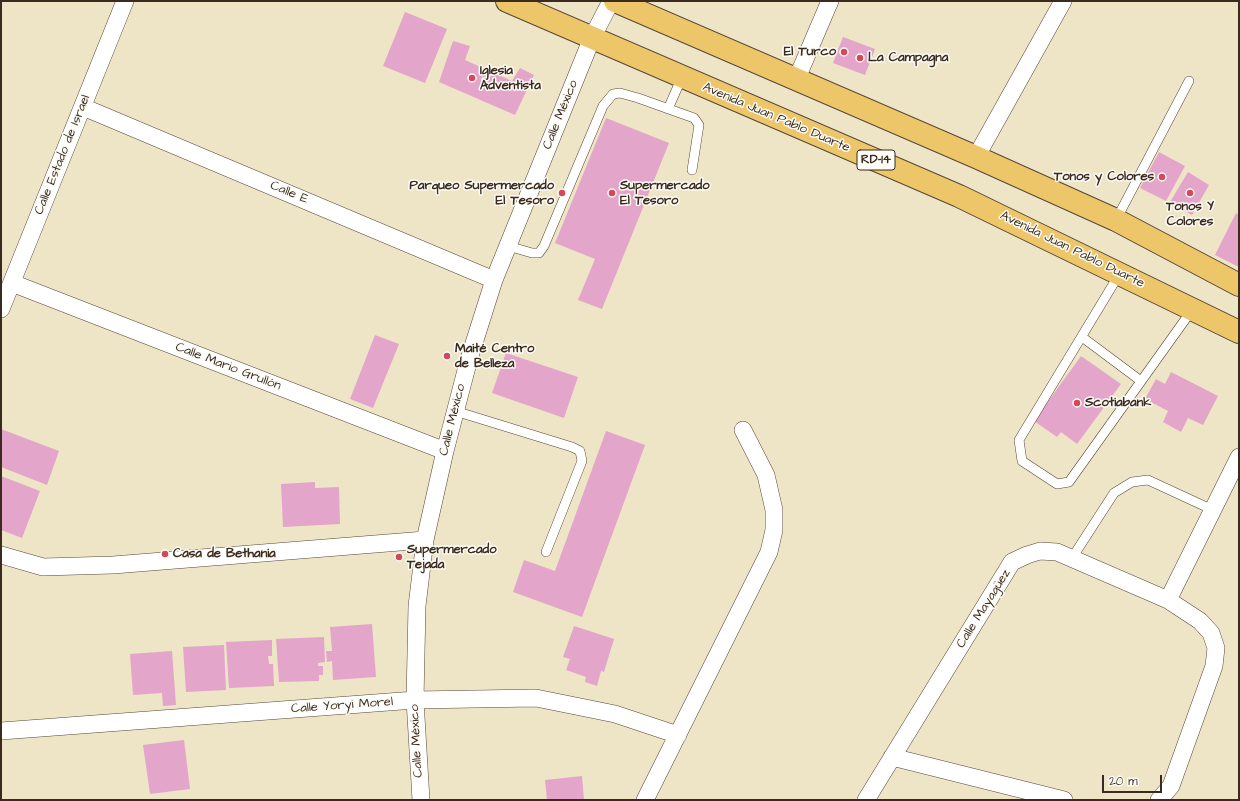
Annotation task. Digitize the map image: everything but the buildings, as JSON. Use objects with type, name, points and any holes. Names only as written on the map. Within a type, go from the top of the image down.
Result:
[{"type":"main road","name":"Avenida Juan Pablo Duarte","points":[[507,1],[959,196],[1239,332]]},
{"type":"main road","points":[[615,1],[976,156],[1116,220],[1239,285]]},
{"type":"street","name":"Calle Estado de Israel","points":[[1,309],[125,1]]},
{"type":"street","name":"Calle México","points":[[421,800],[415,700],[418,606],[425,540],[445,451],[469,359],[494,280],[592,38],[611,1]]},
{"type":"street","points":[[797,78],[830,1]]},
{"type":"street","points":[[976,156],[1062,1]]},
{"type":"street","name":"Calle E","points":[[83,106],[494,280]]},
{"type":"street","name":"Calle Mario Grullón","points":[[12,284],[445,451]]},
{"type":"street","points":[[645,800],[769,552],[774,530],[774,510],[766,475],[743,430]]},
{"type":"street","points":[[1168,600],[1239,457]]},
{"type":"street","points":[[1,555],[43,567],[113,565],[425,540]]},
{"type":"street","name":"Calle Mayagüez","points":[[866,800],[1012,562],[1040,551],[1057,552],[1168,600],[1200,621],[1211,633],[1216,648],[1214,666],[1173,779],[1170,786],[1159,800]]},
{"type":"street","name":"Calle Yoryi Morel","points":[[1,731],[415,700],[536,698],[615,714],[678,735]]},
{"type":"street","points":[[892,758],[1064,800]]},
{"type":"lane","points":[[668,109],[682,77]]},
{"type":"lane","points":[[1116,220],[1189,81]]},
{"type":"lane","points":[[508,246],[532,253],[539,253],[544,246],[603,106],[613,94],[620,93],[694,118],[699,125],[692,170]]},
{"type":"lane","points":[[1120,273],[1019,440],[1022,461],[1057,484],[1069,482],[1193,309]]},
{"type":"lane","points":[[1082,336],[1141,381]]},
{"type":"lane","points":[[455,411],[572,447],[580,451],[582,461],[546,552]]},
{"type":"lane","points":[[1072,558],[1114,493],[1132,482],[1148,480],[1213,510]]},
{"type":"place","name":"El Turco","points":[[844,52]]},
{"type":"place","name":"La Campagna","points":[[860,58]]},
{"type":"place","name":"Iglesia Adventista","points":[[472,78]]},
{"type":"place","name":"Tonos y Colores","points":[[1162,177]]},
{"type":"place","name":"Parqueo Supermercado El Tesoro","points":[[562,193]]},
{"type":"place","name":"Supermercado El Tesoro","points":[[612,193]]},
{"type":"place","name":"Tonos Y Colores","points":[[1190,193]]},
{"type":"place","name":"Maité Centro de Belleza","points":[[447,356]]},
{"type":"place","name":"Scotiabank","points":[[1077,403]]},
{"type":"place","name":"Casa de Bethania","points":[[165,554]]},
{"type":"place","name":"Supermercado Tejada","points":[[399,557]]}]
